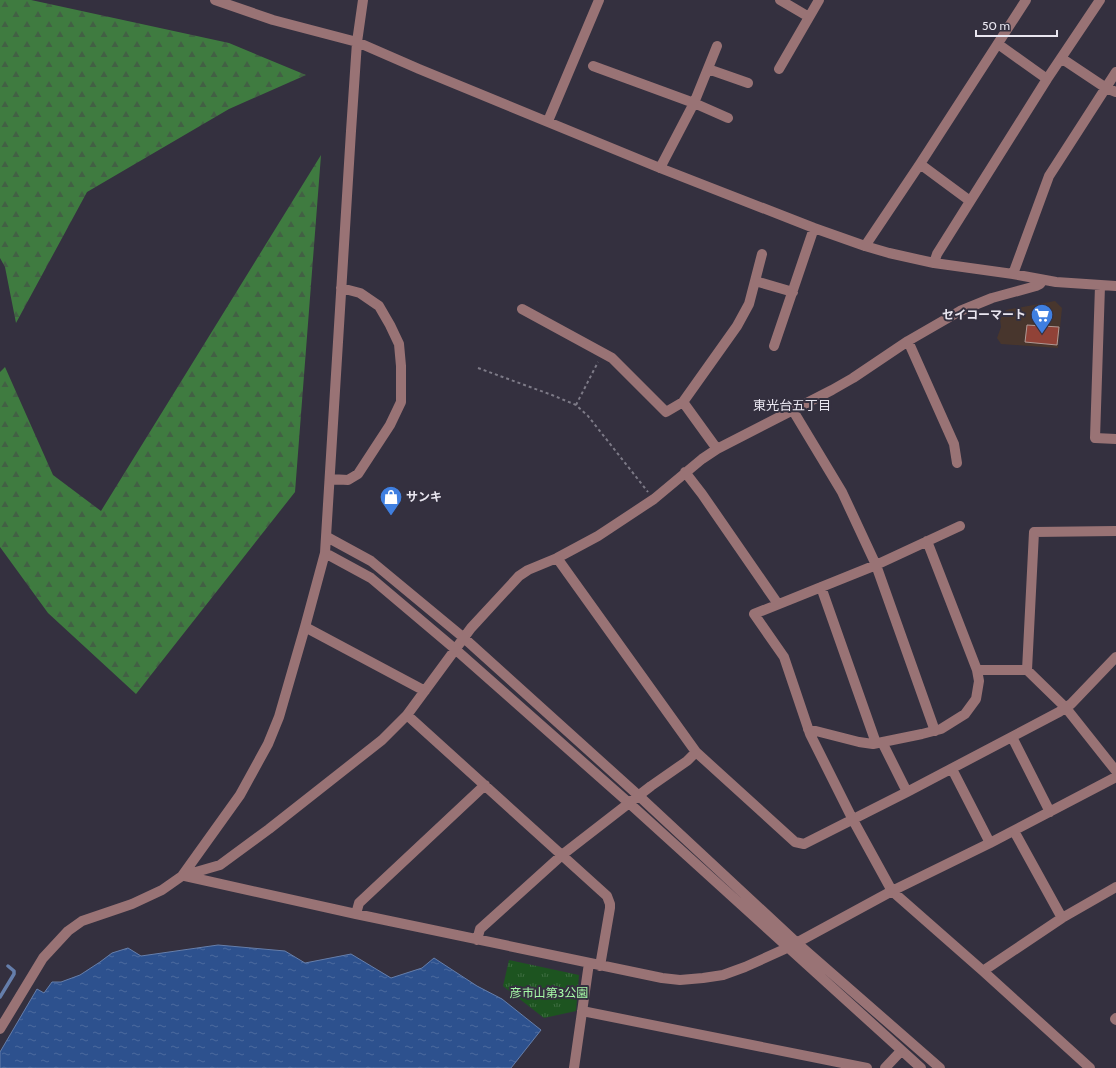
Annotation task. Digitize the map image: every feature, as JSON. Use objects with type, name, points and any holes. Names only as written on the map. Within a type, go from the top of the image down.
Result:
[{"type":"street","points":[[218,0],[273,20],[357,42],[660,168],[814,228],[865,246],[895,255],[934,263],[1013,274],[1043,280],[1100,286],[1116,286]]},
{"type":"street","points":[[182,876],[240,795],[268,744],[285,698],[325,554],[357,42],[363,0]]},
{"type":"street","points":[[548,121],[599,0]]},
{"type":"street","points":[[780,0],[809,17]]},
{"type":"street","points":[[779,69],[819,0]]},
{"type":"street","points":[[865,246],[1026,0]]},
{"type":"street","points":[[934,263],[937,254],[1047,79],[1100,0]]},
{"type":"street","points":[[998,44],[1047,79]]},
{"type":"street","points":[[660,168],[694,103],[717,46]]},
{"type":"street","points":[[1061,58],[1106,88],[1116,92]]},
{"type":"street","points":[[593,66],[694,103],[728,118]]},
{"type":"street","points":[[708,68],[748,83]]},
{"type":"street","points":[[1013,274],[1049,176],[1116,72]]},
{"type":"street","points":[[920,164],[970,201]]},
{"type":"street","points":[[774,346],[814,228]]},
{"type":"street","points":[[522,309],[612,358],[666,412],[683,402],[737,326],[748,304],[762,254]]},
{"type":"street","points":[[0,1029],[43,958],[68,931],[82,921],[132,904],[162,890],[182,876],[220,865],[269,829],[382,740],[407,715],[471,628],[518,576],[528,570],[557,558],[598,536],[654,499],[685,472],[717,449],[853,378],[908,341],[960,311],[992,298],[1036,286],[1043,280]]},
{"type":"street","points":[[755,281],[793,292]]},
{"type":"street","points":[[1100,286],[1095,438],[1116,438]]},
{"type":"street","points":[[330,479],[348,480],[358,474],[390,425],[402,402],[399,344],[390,325],[379,306],[360,293],[341,288]]},
{"type":"street","points":[[908,341],[954,444],[957,462]]},
{"type":"street","points":[[683,402],[717,449]]},
{"type":"street","points":[[792,409],[842,492],[876,565],[935,731]]},
{"type":"street","points":[[685,472],[702,494],[778,604]]},
{"type":"street","points":[[960,526],[876,565],[754,614],[784,657],[808,729],[853,820],[892,891],[1090,1068]]},
{"type":"street","points":[[1026,670],[1034,532],[1116,531]]},
{"type":"street","points":[[327,537],[371,561],[464,638],[797,943],[940,1068]]},
{"type":"street","points":[[808,729],[859,742],[879,743],[941,729],[965,714],[976,699],[979,681],[977,670],[928,541]]},
{"type":"street","points":[[325,554],[371,578],[455,649],[921,1068]]},
{"type":"street","points":[[557,558],[696,752],[798,844],[804,844],[853,820],[1066,708],[1116,658]]},
{"type":"street","points":[[821,587],[879,743],[907,792]]},
{"type":"street","points":[[305,627],[425,691]]},
{"type":"street","points":[[977,670],[1026,670],[1066,708],[1116,772]]},
{"type":"street","points":[[407,715],[607,896],[610,908],[600,966]]},
{"type":"street","points":[[1012,737],[1050,812]]},
{"type":"street","points":[[477,940],[480,929],[562,855],[651,786],[687,762],[696,752]]},
{"type":"street","points":[[952,769],[990,843]]},
{"type":"street","points":[[182,876],[600,966],[662,978],[680,980],[703,978],[723,975],[787,948],[892,891],[990,843],[1116,777]]},
{"type":"street","points":[[356,914],[359,903],[485,785]]},
{"type":"street","points":[[1014,830],[1062,918]]},
{"type":"street","points":[[983,971],[1062,918],[1116,888]]},
{"type":"street","points":[[574,1068],[589,963]]},
{"type":"street","points":[[582,1011],[868,1068]]},
{"type":"street","points":[[885,1068],[901,1051]]},
{"type":"path","points":[[576,405],[603,353]]},
{"type":"path","points":[[478,368],[576,405],[588,416],[654,499]]},
{"type":"shaded area","points":[[1055,301],[1062,308],[1058,348],[1001,344],[997,338],[1001,327],[1000,319],[1006,310]]},
{"type":"green space","points":[[0,0],[31,0],[229,43],[306,75],[229,109],[87,192],[16,323],[5,267],[0,258]]},
{"type":"green space","points":[[321,155],[295,492],[136,694],[48,613],[0,547],[0,372],[5,367],[53,475],[101,511]]},
{"type":"green space","name":"彦市山第3公園","points":[[509,960],[579,975],[576,1011],[544,1018],[503,986]]},
{"type":"water","points":[[218,945],[285,951],[305,963],[351,954],[391,978],[422,968],[434,958],[477,986],[502,999],[541,1030],[511,1068],[0,1068],[0,1052],[37,989],[44,993],[52,982],[61,982],[80,975],[112,953],[128,948],[141,956]]},
{"type":"building","name":"セイコーマート","points":[[1027,325],[1059,327],[1057,345],[1025,342]]},
{"type":"waterway","points":[[0,997],[14,974],[14,971],[8,966]]},
{"type":"place","name":"セイコーマート","points":[[1042,334]]},
{"type":"place","name":"サンキ","points":[[391,516]]},
{"type":"district","name":"東光台五丁目","points":[[792,405]]}]
